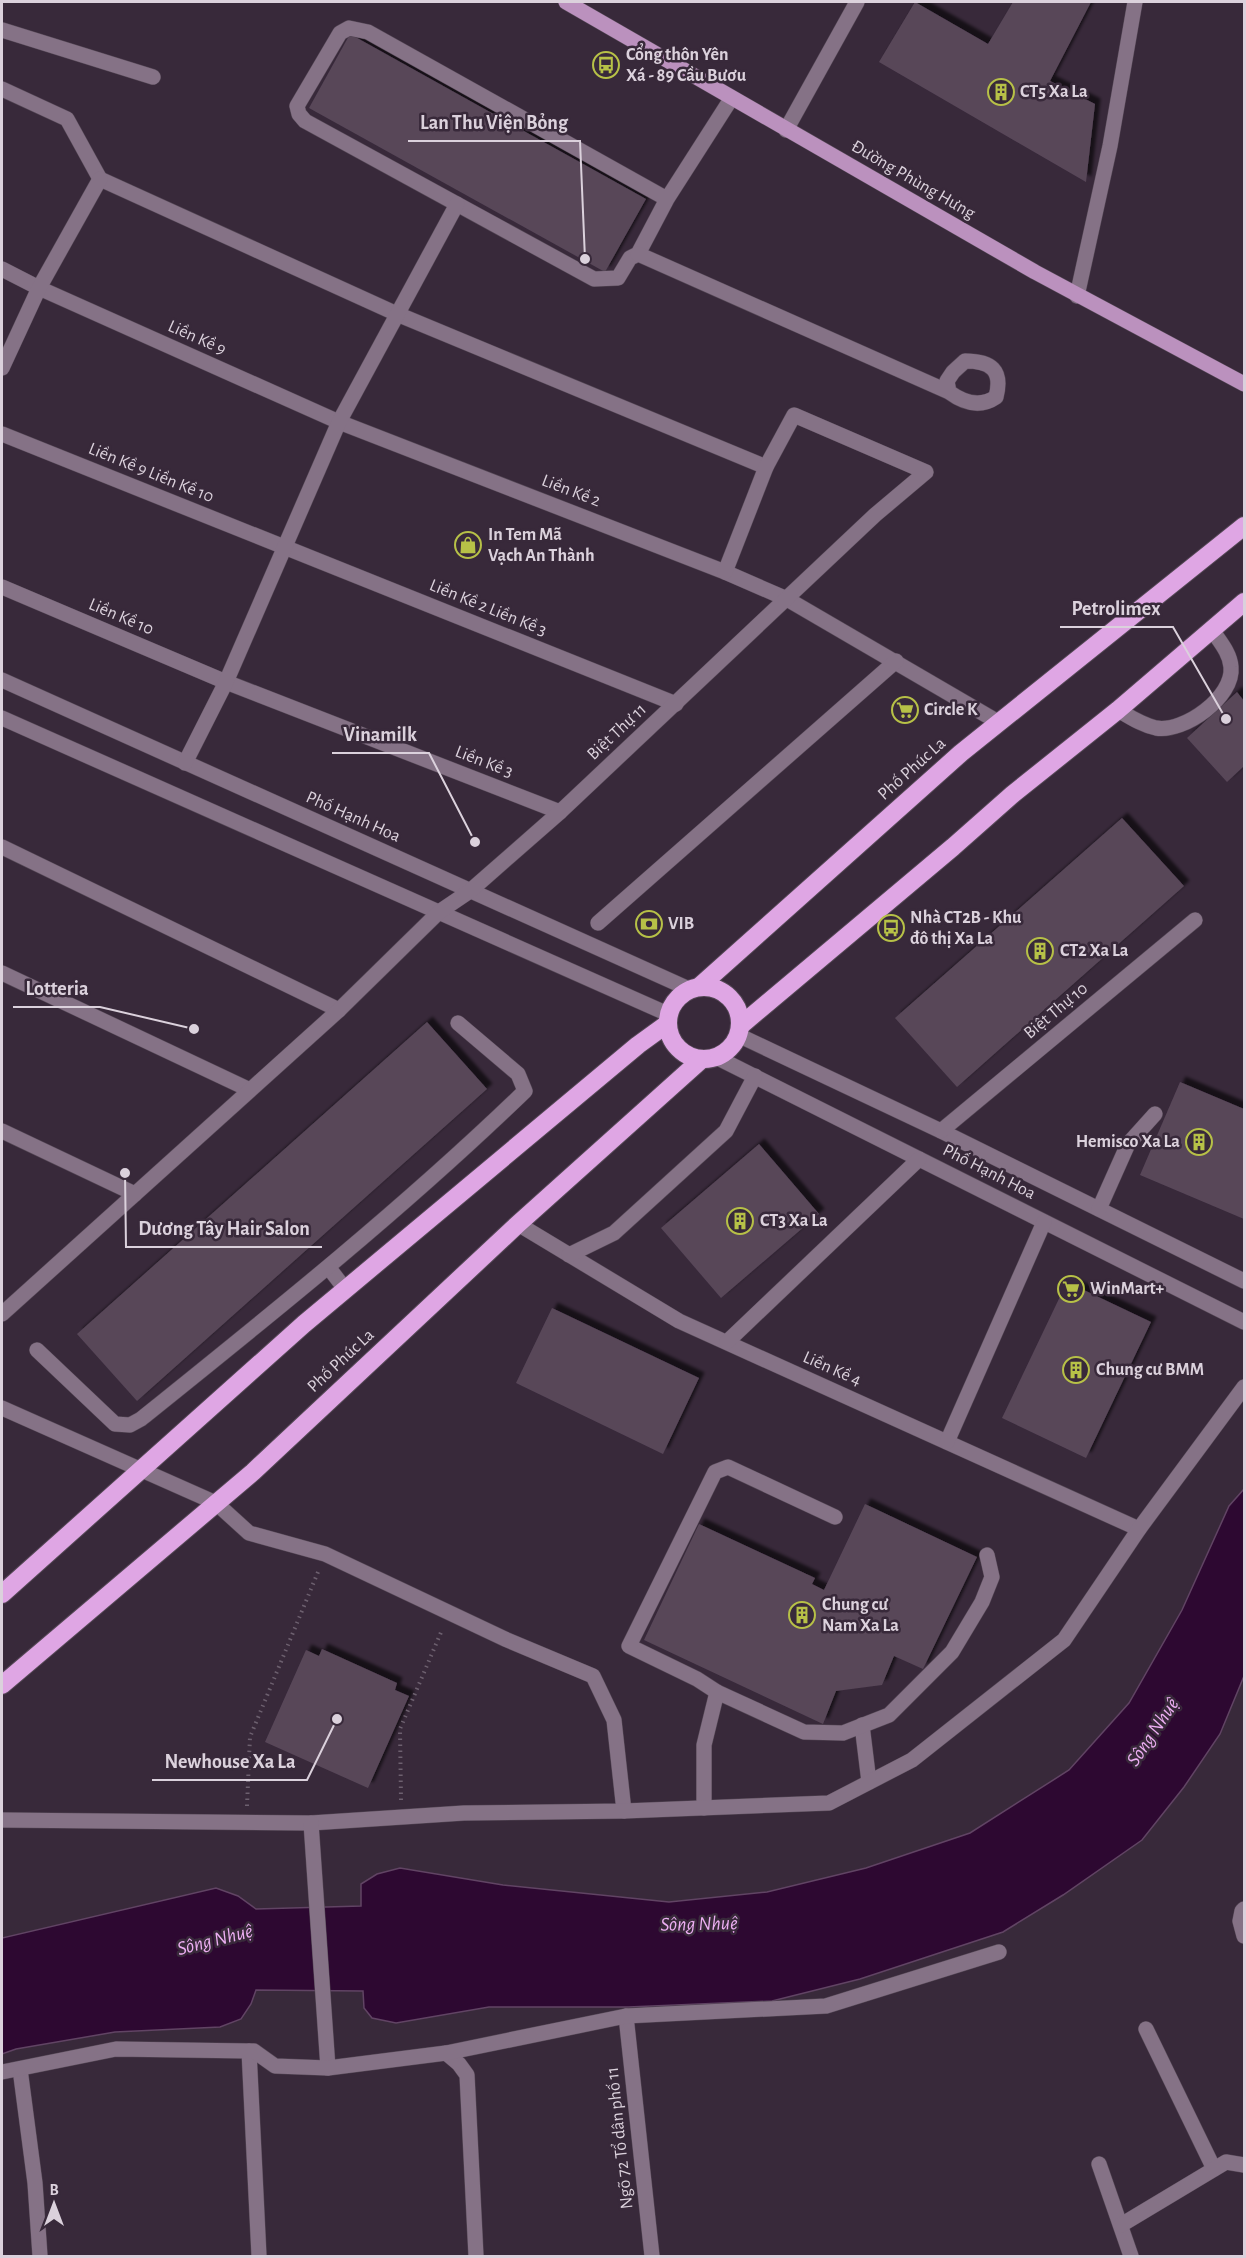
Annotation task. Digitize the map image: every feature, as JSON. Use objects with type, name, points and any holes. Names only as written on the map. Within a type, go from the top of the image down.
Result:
[{"type":"highway","name":"Phố Phúc La","points":[[695,988],[961,753],[1245,526]]},
{"type":"highway","points":[[739,1030],[739,1013],[733,1001],[713,986],[695,988],[672,1004],[667,1019],[670,1037],[677,1048],[688,1056],[709,1058],[730,1049],[739,1030],[1013,794],[1118,710],[1245,602]]},
{"type":"highway","points":[[2,1594],[345,1289],[667,1019]]},
{"type":"highway","name":"Phố Phúc La","points":[[2,1685],[253,1472],[519,1224],[709,1058]]},
{"type":"main road","name":"Đường Phùng Hưng","points":[[566,2],[1077,296],[1245,384]]},
{"type":"street","points":[[786,130],[857,2]]},
{"type":"street","points":[[1077,296],[1110,146],[1135,2]]},
{"type":"street","points":[[668,199],[368,32],[349,28],[340,33],[297,106],[299,114],[305,121],[594,279],[618,278],[630,258],[638,255],[668,199],[731,99]]},
{"type":"street","points":[[2,30],[153,77]]},
{"type":"street","points":[[2,89],[67,119],[100,179],[398,314],[766,467],[725,572]]},
{"type":"street","points":[[2,368],[39,288],[100,179]]},
{"type":"street","points":[[185,763],[226,682],[339,422],[458,204]]},
{"type":"street","points":[[638,255],[949,392]]},
{"type":"street","name":"Liền Kề 9","points":[[2,269],[39,288],[339,422]]},
{"type":"street","name":"Biệt Thự 11","points":[[3,1310],[339,1010],[439,912],[470,891],[560,813],[875,515],[926,472],[794,415],[766,467]]},
{"type":"street","name":"Liền Kề 2","points":[[339,422],[725,572],[787,599],[998,722]]},
{"type":"street","name":"Liền Kề 9 Liền Kề 10","points":[[2,434],[286,547]]},
{"type":"street","name":"Liền Kề 2 Liền Kề 3","points":[[286,547],[676,704]]},
{"type":"street","name":"Liền Kề 10","points":[[2,587],[226,682]]},
{"type":"street","points":[[1118,710],[1156,728],[1176,728],[1193,719],[1222,694],[1230,682],[1231,668],[1228,654],[1212,630]]},
{"type":"street","points":[[598,922],[896,661]]},
{"type":"street","name":"Phố Hạnh Hoa","points":[[2,680],[470,891],[695,988]]},
{"type":"street","name":"Liền Kề 3","points":[[226,682],[560,813]]},
{"type":"street","points":[[2,718],[439,912],[667,1019]]},
{"type":"street","points":[[2,847],[339,1010]]},
{"type":"street","name":"Biệt Thự 10","points":[[942,1131],[1195,920]]},
{"type":"street","points":[[2,973],[250,1090]]},
{"type":"street","points":[[37,1350],[115,1424],[130,1425],[141,1419],[329,1268],[467,1147],[525,1090],[518,1074],[458,1023]]},
{"type":"street","name":"Phố Hạnh Hoa","points":[[739,1030],[1245,1281]]},
{"type":"street","name":"Phố Hạnh Hoa","points":[[709,1058],[755,1076],[1245,1322]]},
{"type":"street","points":[[569,1255],[615,1233],[726,1131],[755,1076]]},
{"type":"street","points":[[1099,1209],[1128,1144],[1155,1114]]},
{"type":"street","points":[[2,1131],[135,1194]]},
{"type":"street","points":[[727,1342],[919,1159]]},
{"type":"street","points":[[947,1442],[1044,1222]]},
{"type":"street","name":"Liền Kề 4","points":[[519,1224],[679,1321],[1139,1530]]},
{"type":"street","points":[[329,1268],[345,1289]]},
{"type":"street","points":[[2,1820],[311,1823],[464,1813],[624,1811],[829,1803],[912,1760],[1064,1640],[1139,1530],[1245,1387]]},
{"type":"street","points":[[2,1408],[216,1503],[249,1533],[325,1554],[593,1676],[614,1720],[624,1811]]},
{"type":"street","points":[[835,1516],[728,1467],[715,1472],[629,1646],[717,1692],[804,1732],[843,1733],[889,1715],[952,1652],[982,1602],[992,1577],[987,1555]]},
{"type":"street","points":[[704,1808],[704,1745],[717,1692]]},
{"type":"street","points":[[862,1725],[869,1782]]},
{"type":"street","points":[[311,1823],[328,2068]]},
{"type":"street","points":[[1245,1909],[1242,1911],[1240,1921],[1245,1936]]},
{"type":"street","points":[[2,2072],[116,2049],[249,2051],[275,2066],[328,2068],[446,2054],[626,2016],[826,2006],[999,1952]]},
{"type":"street","name":"Ngõ 72 Tổ dân phố 11","points":[[626,2016],[652,2256]]},
{"type":"street","points":[[1146,2029],[1214,2169]]},
{"type":"street","points":[[249,2051],[259,2256]]},
{"type":"street","points":[[446,2054],[459,2064],[467,2075],[476,2256]]},
{"type":"street","points":[[20,2069],[35,2183],[40,2256]]},
{"type":"street","points":[[1121,2225],[1226,2162],[1245,2165]]},
{"type":"street","points":[[1099,2164],[1131,2256]]},
{"type":"path","points":[[247,1823],[250,1737],[325,1554]]},
{"type":"path","points":[[401,1818],[400,1729],[450,1612]]},
{"type":"water","name":"Sông Nhuệ","points":[[1244,1489],[1244,1676],[1220,1734],[1184,1787],[1142,1840],[1063,1895],[1003,1932],[860,1979],[772,2001],[628,2007],[489,2007],[396,2023],[372,2018],[364,2008],[363,1991],[256,1990],[251,2004],[241,2019],[220,2027],[115,2032],[16,2049],[2,2054],[2,1938],[216,1888],[238,1896],[256,1909],[361,1906],[361,1884],[377,1874],[400,1868],[503,1885],[669,1902],[767,1892],[866,1868],[970,1833],[1069,1770],[1129,1703],[1182,1610],[1229,1506]]},
{"type":"building","name":"CT5 Xa La","points":[[915,2],[988,44],[1013,2],[1091,2],[1050,81],[1095,104],[1086,182],[879,62]]},
{"type":"building","points":[[350,34],[646,199],[605,272],[309,108]]},
{"type":"building","points":[[1237,692],[1244,701],[1244,766],[1227,782],[1187,738]]},
{"type":"building","name":"CT2 Xa La","points":[[1122,818],[1184,886],[957,1087],[895,1018]]},
{"type":"building","points":[[427,1022],[487,1089],[137,1401],[77,1334]]},
{"type":"building","name":"Hemisco Xa La","points":[[1180,1082],[1244,1109],[1244,1219],[1140,1175]]},
{"type":"building","name":"CT3 Xa La","points":[[759,1144],[819,1214],[721,1298],[661,1228]]},
{"type":"building","name":"Chung cư BMM","points":[[1067,1282],[1151,1322],[1086,1458],[1002,1418]]},
{"type":"building","points":[[552,1308],[699,1378],[663,1454],[516,1383]]},
{"type":"building","name":"Chung cư Nam Xa La","points":[[865,1504],[977,1557],[923,1669],[894,1656],[882,1685],[836,1691],[823,1724],[644,1640],[699,1524],[815,1578],[812,1584],[824,1590]]},
{"type":"building","points":[[322,1649],[397,1683],[395,1690],[409,1696],[368,1788],[265,1742],[306,1650],[319,1656]]},
{"type":"place","name":"Cổng thôn Yên Xá - 89 Cầu Bươu","points":[[606,65]]},
{"type":"place","name":"CT5 Xa La","points":[[1001,92]]},
{"type":"place","name":"Lan Thu Viện Bỏng","points":[[585,259]]},
{"type":"place","name":"In Tem Mã Vạch An Thành","points":[[468,545]]},
{"type":"place","name":"Circle K","points":[[905,710]]},
{"type":"place","name":"Petrolimex","points":[[1226,719]]},
{"type":"place","name":"Vinamilk","points":[[475,842]]},
{"type":"place","name":"VIB","points":[[649,924]]},
{"type":"place","name":"Nhà CT2B - Khu đô thị Xa La","points":[[891,928]]},
{"type":"place","name":"CT2 Xa La","points":[[1040,951]]},
{"type":"place","name":"Lotteria","points":[[194,1029]]},
{"type":"place","name":"Hemisco Xa La","points":[[1199,1142]]},
{"type":"place","name":"Dương Tây Hair Salon","points":[[125,1173]]},
{"type":"place","name":"CT3 Xa La","points":[[740,1221]]},
{"type":"place","name":"WinMart+","points":[[1071,1289]]},
{"type":"place","name":"Chung cư BMM","points":[[1076,1370]]},
{"type":"place","name":"Chung cư Nam Xa La","points":[[802,1615]]},
{"type":"place","name":"Newhouse Xa La","points":[[337,1719]]}]
